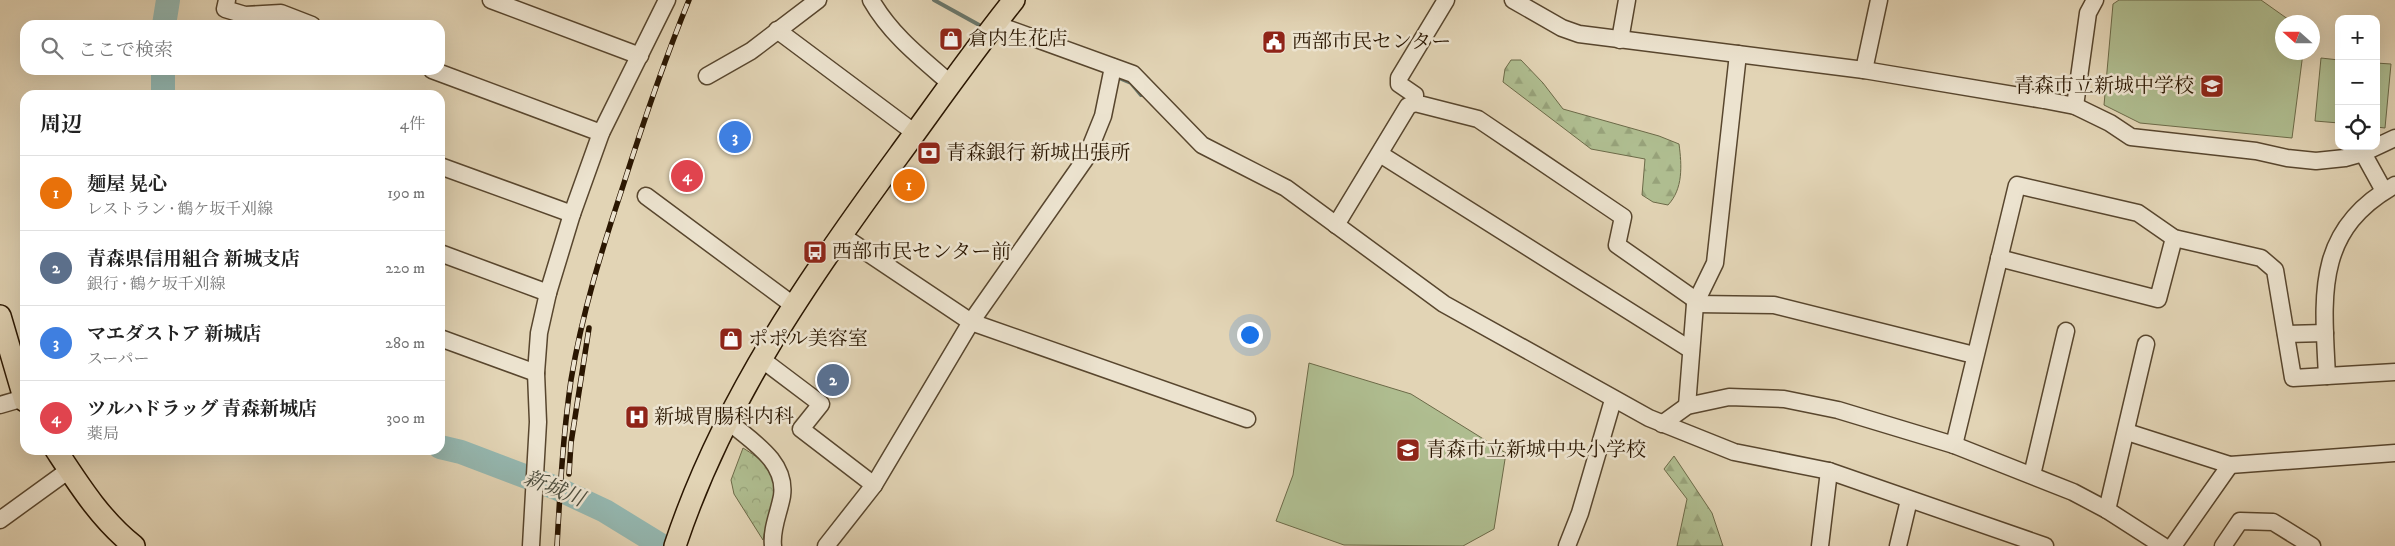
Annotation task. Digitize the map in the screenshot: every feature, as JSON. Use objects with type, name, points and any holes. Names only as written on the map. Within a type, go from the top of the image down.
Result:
[{"type":"main road","points":[[675,546],[697,487],[760,358],[840,235],[952,84],[995,24],[1007,2]]},
{"type":"main road","points":[[0,316],[20,385]]},
{"type":"main road","points":[[59,455],[99,512],[116,531],[134,546]]},
{"type":"street","points":[[227,0],[225,8],[245,15],[281,14],[298,20]]},
{"type":"street","points":[[492,0],[640,56]]},
{"type":"street","points":[[531,546],[538,422],[536,373],[539,333],[548,293],[572,214],[601,133],[667,0]]},
{"type":"street","points":[[707,76],[751,51],[818,0]]},
{"type":"street","points":[[870,0],[882,20],[905,45],[952,84]]},
{"type":"street","points":[[1415,103],[1415,94],[1399,84],[1399,78],[1446,0]]},
{"type":"street","points":[[1513,0],[1562,28],[1579,34],[1864,70],[2075,106],[2110,123],[2131,137],[2256,151],[2287,158],[2316,161],[2364,153],[2395,138]]},
{"type":"street","points":[[1620,40],[1628,0]]},
{"type":"street","points":[[1864,70],[1879,0]]},
{"type":"street","points":[[2075,106],[2088,13],[2095,0]]},
{"type":"street","points":[[995,24],[1133,74],[1202,145],[1286,188],[1444,304],[1613,400],[1662,424],[1734,452],[1829,471],[2011,540],[2045,546]]},
{"type":"street","points":[[777,30],[915,133]]},
{"type":"street","points":[[1687,406],[1696,303],[1715,263],[1738,54]]},
{"type":"street","points":[[826,546],[874,485],[971,322],[1086,158],[1103,116],[1113,67]]},
{"type":"street","points":[[445,75],[601,133]]},
{"type":"street","points":[[1336,225],[1408,106],[1415,103],[1478,119],[1623,217],[1617,245],[1696,303],[1774,304],[1974,355]]},
{"type":"street","points":[[2327,376],[2325,283],[2329,264],[2338,240],[2353,217],[2366,204],[2390,188],[2364,153]]},
{"type":"street","points":[[1380,154],[1691,350]]},
{"type":"street","points":[[445,168],[572,214]]},
{"type":"street","points":[[1954,445],[1974,355],[2017,186],[2138,213],[2174,238],[2261,258],[2275,270],[2293,378],[2395,372]]},
{"type":"street","points":[[646,196],[793,305]]},
{"type":"street","points":[[840,235],[971,322],[1247,419]]},
{"type":"street","points":[[1999,258],[2158,299],[2174,238]]},
{"type":"street","points":[[445,254],[548,293]]},
{"type":"street","points":[[2032,475],[2066,331]]},
{"type":"street","points":[[2286,334],[2325,333]]},
{"type":"street","points":[[445,340],[536,373]]},
{"type":"street","points":[[2107,510],[2127,432],[2146,344]]},
{"type":"street","points":[[760,358],[821,404],[801,429],[874,485]]},
{"type":"street","points":[[1662,424],[1687,406],[1729,397],[1784,399],[1838,410],[1954,445],[2073,492],[2107,510],[2163,546]]},
{"type":"street","points":[[0,405],[20,400]]},
{"type":"street","points":[[1567,546],[1580,513],[1613,400]]},
{"type":"street","points":[[728,421],[775,462],[780,472],[782,495],[772,537],[773,546]]},
{"type":"street","points":[[2127,432],[2230,465],[2395,453]]},
{"type":"street","points":[[2173,546],[2230,465]]},
{"type":"street","points":[[0,520],[69,470]]},
{"type":"street","points":[[1820,546],[1829,471]]},
{"type":"street","points":[[1898,546],[1909,500]]},
{"type":"street","points":[[2223,546],[2240,521],[2273,522],[2309,545]]},
{"type":"green space","name":"青森市立新城中学校","points":[[2119,0],[2261,0],[2282,15],[2275,15],[2275,60],[2302,60],[2292,138],[2140,123],[2104,105],[2113,4]]},
{"type":"green space","points":[[2321,58],[2335,60],[2335,123],[2315,121]]},
{"type":"green space","points":[[1511,60],[1521,60],[1543,83],[1563,109],[1659,136],[1679,144],[1681,169],[1679,184],[1673,199],[1668,205],[1653,202],[1642,195],[1645,159],[1591,149],[1503,82],[1505,69]]},
{"type":"green space","points":[[2380,63],[2391,64],[2385,128],[2380,127]]},
{"type":"green space","points":[[1309,363],[1411,394],[1506,453],[1494,529],[1463,546],[1344,545],[1276,521],[1293,475]]},
{"type":"green space","points":[[743,448],[760,459],[768,467],[773,475],[775,484],[773,503],[763,540],[734,494],[731,480]]},
{"type":"green space","points":[[1674,456],[1712,513],[1723,546],[1677,546],[1687,499],[1664,469]]},
{"type":"waterway","name":"新城川","points":[[165,20],[168,0]]},
{"type":"waterway","points":[[934,0],[981,26]]},
{"type":"waterway","name":"新城川","points":[[163,75],[163,90]]},
{"type":"waterway","points":[[1119,78],[1131,83],[1141,95]]},
{"type":"waterway","name":"新城川","points":[[445,448],[461,452],[556,488],[605,511],[662,546]]},
{"type":"railway","points":[[557,546],[566,421],[571,380],[581,330],[600,257],[638,139],[662,69],[689,0]]},
{"type":"railway","points":[[569,474],[571,443],[589,328]]},
{"type":"place","name":"倉内生花店","points":[[951,39]]},
{"type":"place","name":"西部市民センター","points":[[1274,42]]},
{"type":"place","name":"青森市立新城中学校","points":[[2212,86]]},
{"type":"place","name":"マエダストア 新城店","points":[[735,137]]},
{"type":"place","name":"青森銀行 新城出張所","points":[[929,153]]},
{"type":"place","name":"ツルハドラッグ 青森新城店","points":[[687,176]]},
{"type":"place","name":"麺屋 晃心","points":[[909,185]]},
{"type":"place","name":"西部市民センター前","points":[[815,252]]},
{"type":"place","name":"ポポル美容室","points":[[731,339]]},
{"type":"place","name":"青森県信用組合 新城支店","points":[[833,380]]},
{"type":"place","name":"新城胃腸科内科","points":[[637,417]]},
{"type":"place","name":"青森市立新城中央小学校","points":[[1408,450]]}]
